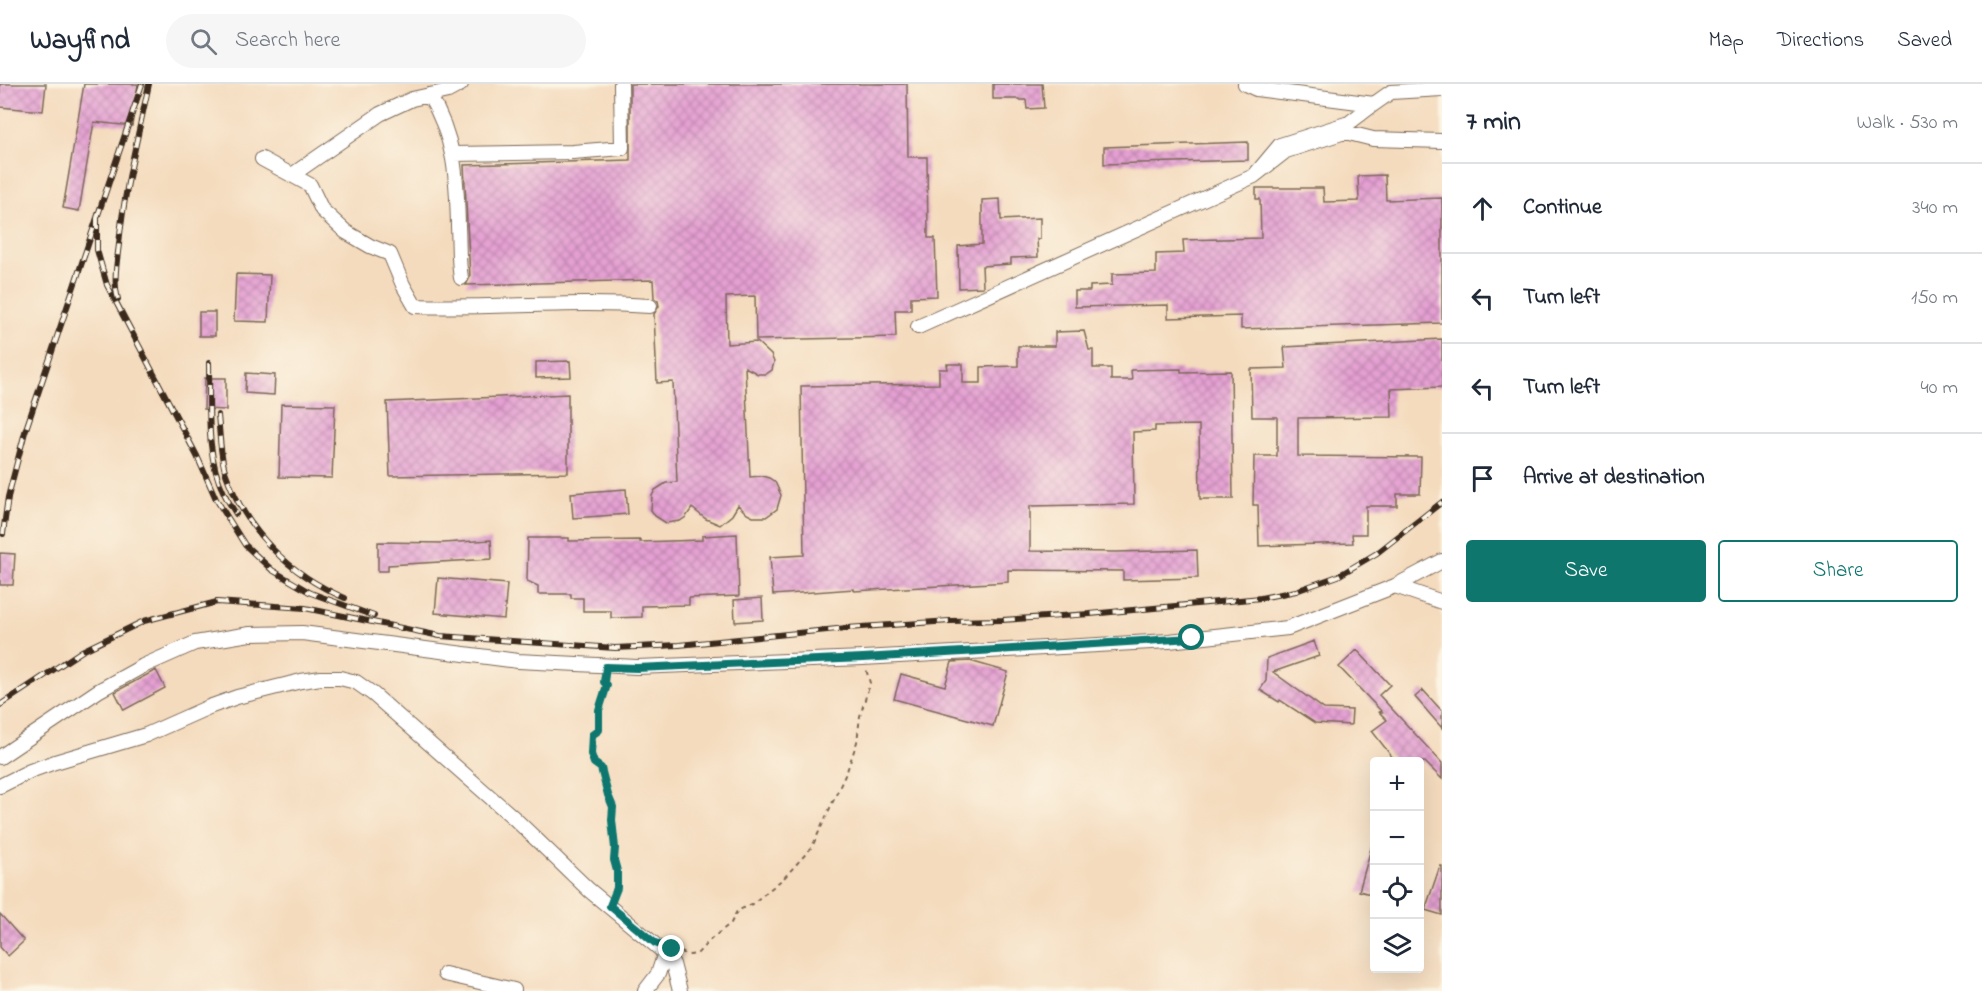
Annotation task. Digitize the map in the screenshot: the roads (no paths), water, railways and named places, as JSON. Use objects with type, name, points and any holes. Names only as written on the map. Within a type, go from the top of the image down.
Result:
[{"type":"street","points":[[291,175],[380,114],[412,99],[448,90],[461,84]]},
{"type":"street","points":[[453,154],[573,152],[622,148],[621,84]]},
{"type":"street","points":[[1245,84],[1256,88],[1374,104]]},
{"type":"street","points":[[1254,176],[1280,145],[1349,123],[1391,92],[1442,89]]},
{"type":"street","points":[[429,95],[441,114],[457,172],[457,257],[461,278]]},
{"type":"street","points":[[918,327],[1254,176],[1286,151],[1345,132],[1373,139],[1442,141]]},
{"type":"street","points":[[262,159],[310,185],[322,210],[346,232],[390,254],[415,306],[476,307],[587,303],[650,306]]},
{"type":"street","points":[[2,751],[98,691],[143,666],[195,643],[250,633],[302,633],[518,661],[637,668],[863,658],[1169,640],[1288,628],[1395,586],[1442,561]]},
{"type":"street","points":[[1395,586],[1442,602]]},
{"type":"street","points":[[0,786],[55,762],[146,735],[237,697],[321,678],[340,678],[356,682],[373,694],[514,818],[590,890],[666,953],[673,964],[680,991]]},
{"type":"street","points":[[645,991],[658,974],[666,953]]},
{"type":"street","points":[[445,974],[518,991]]},
{"type":"street","points":[[494,991],[513,990]]},
{"type":"railway","points":[[3,534],[8,497],[25,432],[142,84]]},
{"type":"railway","points":[[118,299],[116,272],[121,224],[149,84]]},
{"type":"railway","points":[[97,218],[97,250],[107,285],[197,456],[216,499],[245,545],[272,570],[311,593],[374,616]]},
{"type":"railway","points":[[209,363],[211,447],[218,479],[236,514]]},
{"type":"railway","points":[[218,415],[224,467],[245,514],[272,549],[288,564],[306,577],[345,598]]},
{"type":"railway","points":[[0,705],[82,651],[144,621],[217,602],[305,608],[440,636],[615,648],[679,645],[847,628],[1090,614],[1261,598],[1296,591],[1338,576],[1377,553],[1442,502]]}]
